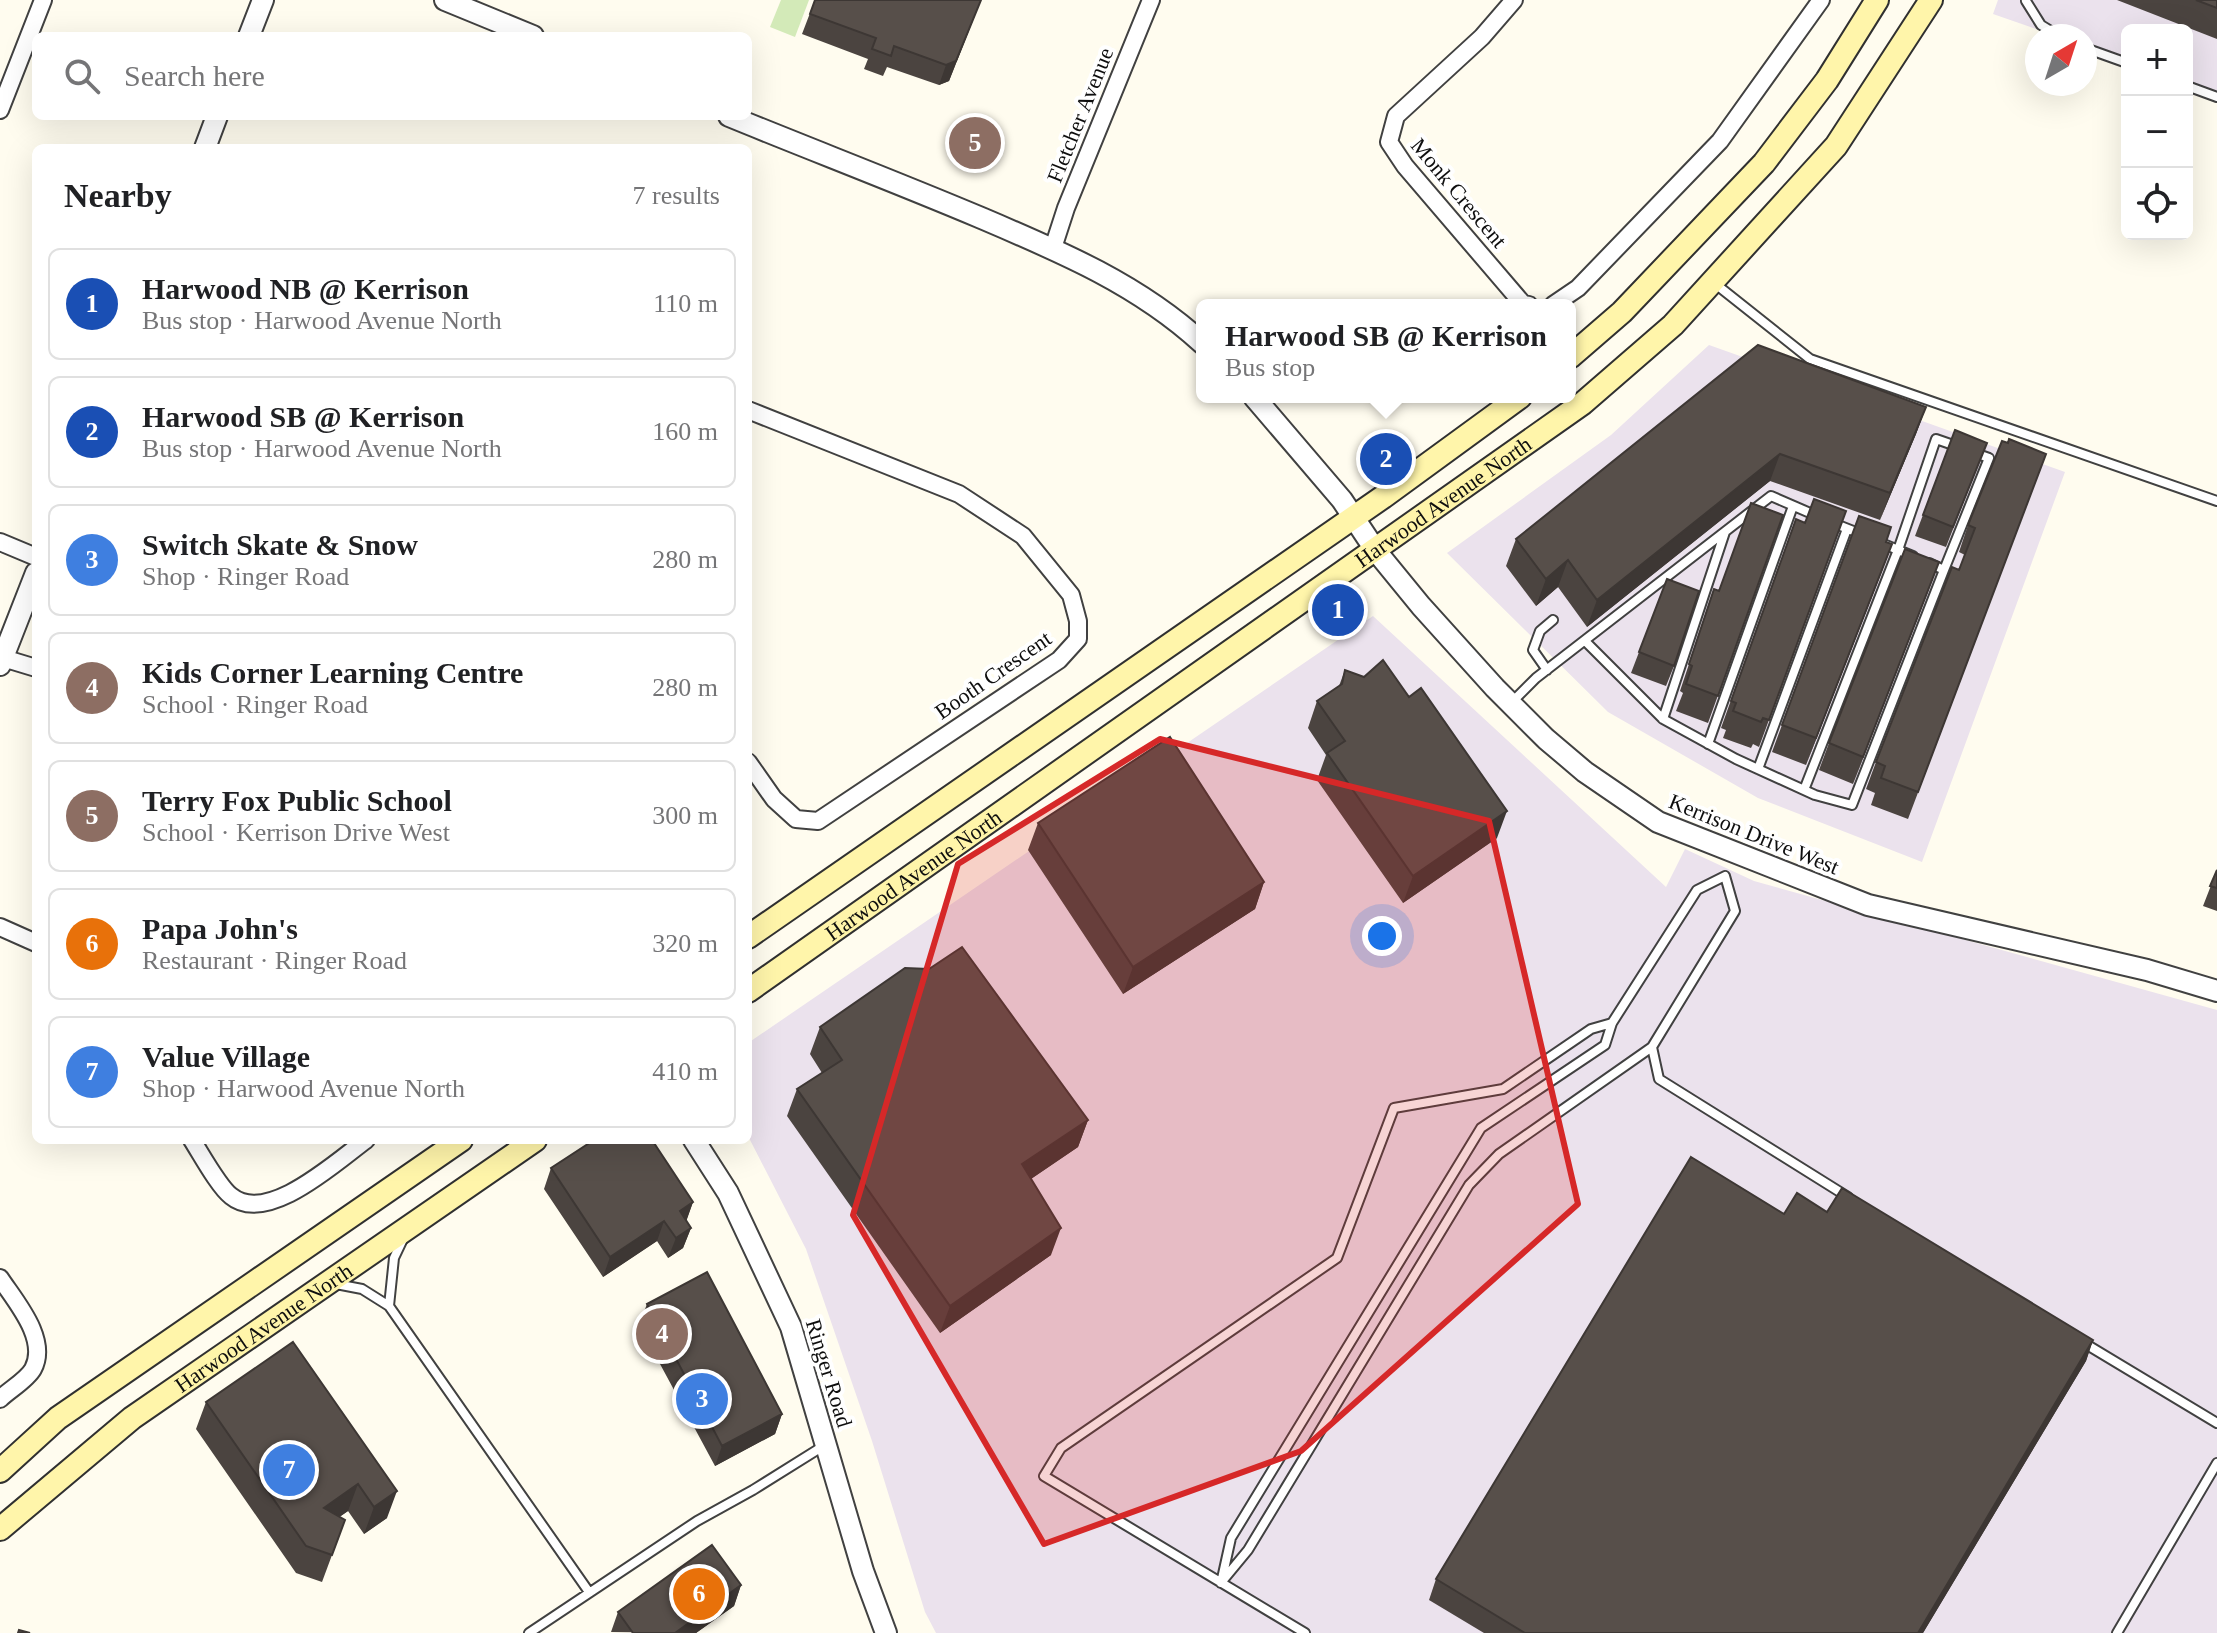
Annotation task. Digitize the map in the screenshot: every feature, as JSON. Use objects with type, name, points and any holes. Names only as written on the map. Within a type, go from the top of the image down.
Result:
[{"type":"main road","points":[[1576,352],[1622,312],[1764,163],[1827,80],[1877,0]]},
{"type":"main road","name":"Harwood Avenue North","points":[[752,988],[1583,403],[1673,325],[1836,146],[1931,0]]},
{"type":"main road","name":"Harwood Avenue North","points":[[752,934],[1353,517],[1512,403]]},
{"type":"main road","name":"Harwood Avenue North","points":[[0,1471],[58,1418],[455,1144]]},
{"type":"main road","name":"Harwood Avenue North","points":[[0,1529],[132,1418],[529,1144]]},
{"type":"street","points":[[0,110],[43,0]]},
{"type":"street","points":[[251,32],[263,0]]},
{"type":"street","points":[[445,0],[523,32]]},
{"type":"street","name":"Fletcher Avenue","points":[[1053,248],[1066,208],[1151,0]]},
{"type":"street","name":"Monk Crescent","points":[[1514,0],[1482,37],[1396,116],[1389,142],[1405,166],[1519,299]]},
{"type":"street","points":[[1562,299],[1578,288],[1720,141],[1821,0]]},
{"type":"street","points":[[206,144],[216,120]]},
{"type":"street","points":[[739,120],[1053,248],[1135,291],[1196,337]]},
{"type":"street","name":"Kerrison Drive West","points":[[1259,403],[1421,606],[1510,703],[1585,772],[1658,822],[1868,905],[2147,970],[2217,991]]},
{"type":"street","name":"Booth Crescent","points":[[752,412],[959,494],[1023,536],[1071,595],[1078,621],[1078,639],[1059,660],[818,821],[796,819],[774,799],[752,768]]},
{"type":"street","points":[[0,542],[32,555]]},
{"type":"street","points":[[32,583],[2,661],[32,667]]},
{"type":"street","points":[[0,927],[32,941]]},
{"type":"street","points":[[195,1144],[232,1197],[259,1206],[291,1193],[360,1144]]},
{"type":"street","name":"Ringer Road","points":[[697,1144],[728,1193],[791,1327],[863,1571],[886,1633]]},
{"type":"street","points":[[0,1278],[29,1323],[38,1351],[33,1370],[0,1399]]},
{"type":"lane","points":[[2026,0],[2040,24]]},
{"type":"lane","points":[[2097,52],[2121,61]]},
{"type":"lane","points":[[2193,88],[2217,97]]},
{"type":"lane","points":[[1712,282],[1810,359],[2217,501]]},
{"type":"lane","points":[[1585,641],[1663,719],[1804,790],[1852,805],[1989,458],[1936,439],[1898,550],[1804,790]]},
{"type":"lane","points":[[1510,703],[1547,670],[1771,496],[1944,570]]},
{"type":"lane","points":[[1708,744],[1793,506]]},
{"type":"lane","points":[[1758,769],[1847,529]]},
{"type":"lane","points":[[1663,719],[1725,531]]},
{"type":"lane","points":[[1547,670],[1533,650],[1540,631],[1553,620]]},
{"type":"lane","points":[[1725,876],[1735,911],[1652,1047],[1499,1154],[1469,1185],[1248,1550],[1221,1583],[1231,1538],[1481,1128],[1605,1045],[1612,1023],[1697,890],[1725,876]]},
{"type":"lane","points":[[1305,1633],[1044,1476],[1061,1448],[1337,1258],[1394,1108],[1503,1089],[1591,1029],[1612,1023]]},
{"type":"lane","points":[[1652,1047],[1659,1079],[1854,1200]]},
{"type":"lane","points":[[389,1306],[394,1258],[410,1226]]},
{"type":"lane","points":[[328,1282],[362,1289],[389,1306],[589,1592]]},
{"type":"lane","points":[[2079,1340],[2217,1423]]},
{"type":"lane","points":[[529,1633],[697,1521],[826,1444]]},
{"type":"lane","points":[[2117,1633],[2217,1463]]},
{"type":"highlighted area","points":[[1160,739],[1489,821],[1578,1204],[1301,1451],[1044,1544],[853,1215],[958,864]]},
{"type":"shaded area","points":[[1998,0],[2217,0],[2217,92],[2193,84],[2193,24],[2121,24],[2121,59],[2097,50],[2097,24],[2025,25],[1993,14]]},
{"type":"shaded area","points":[[1709,345],[2065,472],[1922,862],[1758,798],[1608,712],[1447,553],[1611,435]]},
{"type":"shaded area","points":[[1373,616],[1666,887],[1685,849],[1754,881],[2217,1010],[2217,1633],[936,1633],[925,1612],[872,1441],[806,1249],[752,1144],[752,1040]]},
{"type":"green space","points":[[781,0],[809,0],[795,37],[770,27]]},
{"type":"building","points":[[815,0],[981,0],[956,61],[946,65],[894,46],[891,56],[872,49],[876,38],[810,14]]},
{"type":"building","points":[[2196,0],[2217,0],[2217,8]]},
{"type":"building","points":[[1758,345],[1926,407],[1890,493],[1780,454],[1597,600],[1568,560],[1546,579],[1516,539]]},
{"type":"building","points":[[1955,430],[1987,443],[1953,527],[1923,515]]},
{"type":"building","points":[[2009,439],[2046,454],[1918,792],[1881,778],[1885,766],[1876,762],[1952,567],[1959,570],[1975,528],[1968,525],[2002,441],[2008,443]]},
{"type":"building","points":[[1814,499],[1846,511],[1769,720],[1763,718],[1761,722],[1733,711],[1736,703],[1731,701],[1796,519],[1805,523]]},
{"type":"building","points":[[1751,503],[1783,515],[1718,696],[1686,684],[1692,666],[1689,664],[1714,589],[1719,591]]},
{"type":"building","points":[[1859,516],[1891,527],[1886,542],[1892,544],[1816,738],[1782,725]]},
{"type":"building","points":[[1905,549],[1939,562],[1863,757],[1829,743]]},
{"type":"building","points":[[1667,579],[1699,591],[1674,666],[1639,652]]},
{"type":"building","points":[[1383,660],[1409,697],[1421,688],[1507,811],[1413,876],[1327,753],[1345,741],[1317,701],[1342,684],[1345,670],[1364,677]]},
{"type":"building","points":[[1170,737],[1264,882],[1133,967],[1038,823]]},
{"type":"building","points":[[2217,870],[2217,888],[2210,886]]},
{"type":"building","points":[[962,947],[1088,1120],[1022,1164],[1061,1228],[950,1306],[797,1089],[842,1060],[820,1027],[905,968],[929,969]]},
{"type":"building","points":[[588,1144],[655,1144],[693,1202],[680,1211],[691,1228],[676,1238],[664,1221],[610,1257],[551,1168]]},
{"type":"building","points":[[1691,1157],[1784,1214],[1797,1193],[1827,1212],[1842,1188],[2093,1340],[1918,1633],[1525,1633],[1436,1579]]},
{"type":"building","points":[[707,1272],[782,1414],[722,1446],[647,1304]]},
{"type":"building","points":[[293,1342],[397,1491],[374,1507],[358,1484],[324,1508],[345,1520],[332,1555],[306,1546],[206,1402]]},
{"type":"building","points":[[712,1545],[741,1585],[675,1633],[633,1633],[618,1612]]},
{"type":"place","name":"Terry Fox Public School","points":[[975,143]]},
{"type":"place","name":"Harwood SB @ Kerrison","points":[[1386,459]]},
{"type":"place","name":"Harwood NB @ Kerrison","points":[[1338,610]]},
{"type":"place","name":"Kids Corner Learning Centre","points":[[662,1334]]},
{"type":"place","name":"Switch Skate & Snow","points":[[702,1399]]},
{"type":"place","name":"Value Village","points":[[289,1470]]},
{"type":"place","name":"Papa John's","points":[[699,1594]]}]
